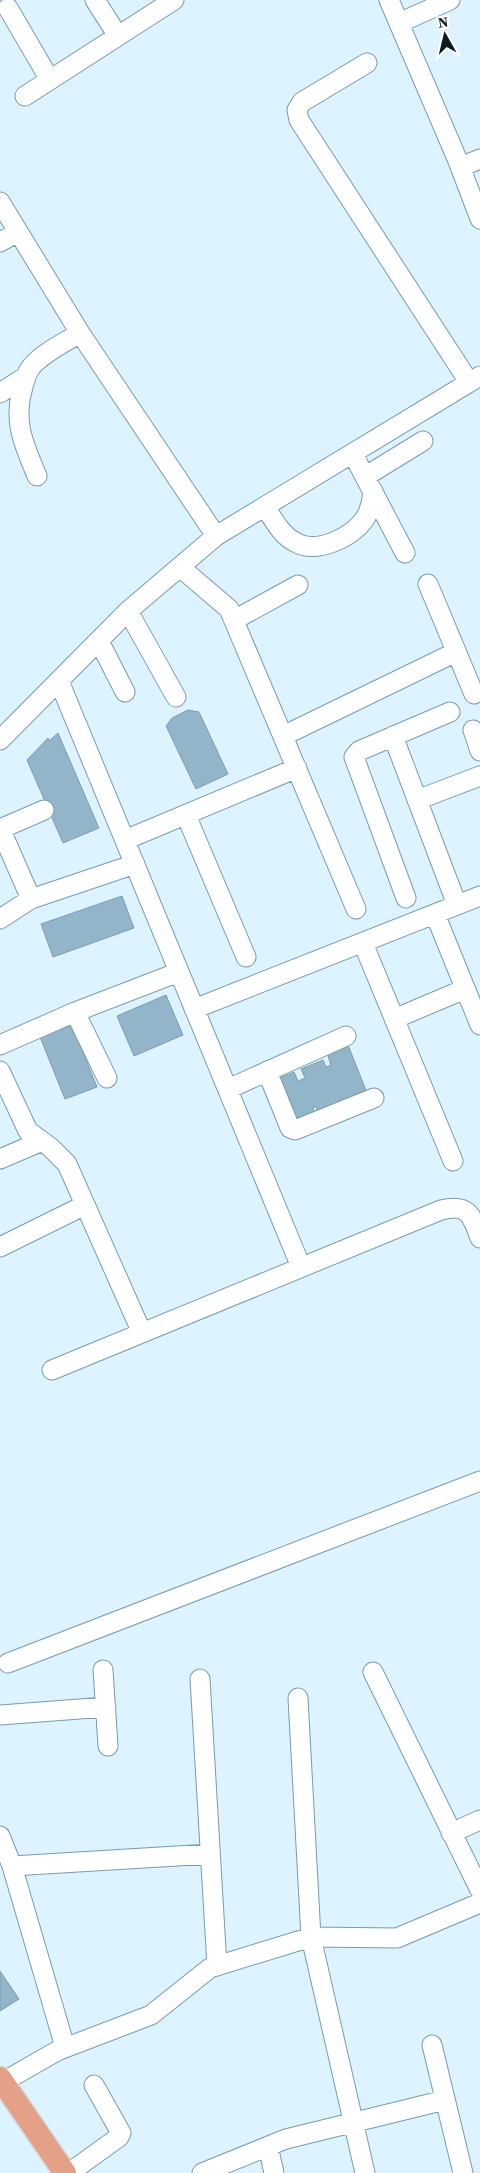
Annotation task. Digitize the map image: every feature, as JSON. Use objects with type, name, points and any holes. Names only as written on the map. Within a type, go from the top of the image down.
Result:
[{"type":"main road","points":[[2,2080],[65,2173]]},
{"type":"street","points":[[95,0],[118,36]]},
{"type":"street","points":[[25,96],[174,0]]},
{"type":"street","points":[[390,0],[461,167],[480,219]]},
{"type":"street","points":[[400,23],[450,0]]},
{"type":"street","points":[[9,7],[50,80]]},
{"type":"street","points":[[0,740],[128,611],[181,568],[216,536],[474,379],[299,120],[297,110],[302,102],[367,63]]},
{"type":"street","points":[[461,167],[480,159]]},
{"type":"street","points":[[0,202],[80,333],[216,536]]},
{"type":"street","points":[[0,242],[18,232]]},
{"type":"street","points":[[37,476],[20,435],[18,422],[19,401],[26,377],[31,367],[40,358],[80,333]]},
{"type":"street","points":[[0,393],[26,377]]},
{"type":"street","points":[[369,483],[422,441]]},
{"type":"street","points":[[353,454],[405,554]]},
{"type":"street","points":[[265,507],[283,534],[294,542],[306,547],[320,546],[350,533],[365,518],[371,506],[369,483]]},
{"type":"street","points":[[181,568],[222,601],[234,620],[356,909]]},
{"type":"street","points":[[428,584],[474,694]]},
{"type":"street","points":[[234,620],[298,585]]},
{"type":"street","points":[[128,611],[176,698]]},
{"type":"street","points":[[99,641],[125,692]]},
{"type":"street","points":[[283,736],[456,652]]},
{"type":"street","points":[[60,680],[301,1267]]},
{"type":"street","points":[[406,898],[354,757],[359,751],[450,712]]},
{"type":"street","points":[[473,730],[480,751]]},
{"type":"street","points":[[393,736],[457,905]]},
{"type":"street","points":[[125,840],[297,768]]},
{"type":"street","points":[[417,800],[480,776]]},
{"type":"street","points":[[31,899],[0,828],[44,810]]},
{"type":"street","points":[[186,815],[246,957]]},
{"type":"street","points":[[0,919],[31,899],[135,864]]},
{"type":"street","points":[[194,1009],[480,896]]},
{"type":"street","points":[[435,914],[480,1025]]},
{"type":"street","points":[[363,942],[453,1161]]},
{"type":"street","points":[[0,1045],[75,1012],[179,972]]},
{"type":"street","points":[[394,1019],[465,989]]},
{"type":"street","points":[[75,1012],[107,1078]]},
{"type":"street","points":[[228,1089],[346,1036]]},
{"type":"street","points":[[0,1071],[28,1131],[60,1156],[66,1164],[142,1333]]},
{"type":"street","points":[[267,1071],[286,1120],[290,1128],[295,1130],[374,1098]]},
{"type":"street","points":[[0,1159],[42,1141]]},
{"type":"street","points":[[0,1247],[85,1204]]},
{"type":"street","points":[[52,1370],[452,1207],[463,1208],[470,1214],[480,1238]]},
{"type":"street","points":[[8,1664],[480,1481]]},
{"type":"street","points":[[103,1670],[108,1746]]},
{"type":"street","points":[[373,1672],[480,1890]]},
{"type":"street","points":[[200,1679],[216,1966]]},
{"type":"street","points":[[298,1698],[311,1937],[365,2173]]},
{"type":"street","points":[[0,1715],[106,1707]]},
{"type":"street","points":[[451,1833],[480,1820]]},
{"type":"street","points":[[0,1836],[12,1866],[65,2047]]},
{"type":"street","points":[[12,1866],[210,1854]]},
{"type":"street","points":[[2,2080],[65,2047],[151,2015],[205,1971],[216,1966],[311,1937],[397,1938],[480,1903]]},
{"type":"street","points":[[432,2045],[463,2173]]},
{"type":"street","points":[[69,2173],[119,2137],[121,2133],[94,2084]]},
{"type":"street","points":[[202,2173],[286,2139],[445,2100]]},
{"type":"street","points":[[268,2146],[274,2173]]},
{"type":"building","points":[[188,710],[199,712],[228,774],[196,789],[166,726],[172,718]]},
{"type":"building","points":[[58,733],[99,828],[63,843],[27,760],[48,738],[49,741]]},
{"type":"building","points":[[122,896],[134,928],[53,957],[41,924]]},
{"type":"building","points":[[166,995],[183,1035],[134,1056],[117,1016]]},
{"type":"building","points":[[72,1025],[97,1087],[65,1099],[40,1037]]},
{"type":"building","points":[[348,1045],[367,1093],[320,1119],[316,1107],[313,1107],[315,1113],[295,1122],[277,1079],[294,1072],[298,1081],[305,1078],[301,1069],[323,1060],[326,1067],[331,1065],[327,1053]]},
{"type":"building","points":[[0,1971],[19,1999],[0,2011]]}]
